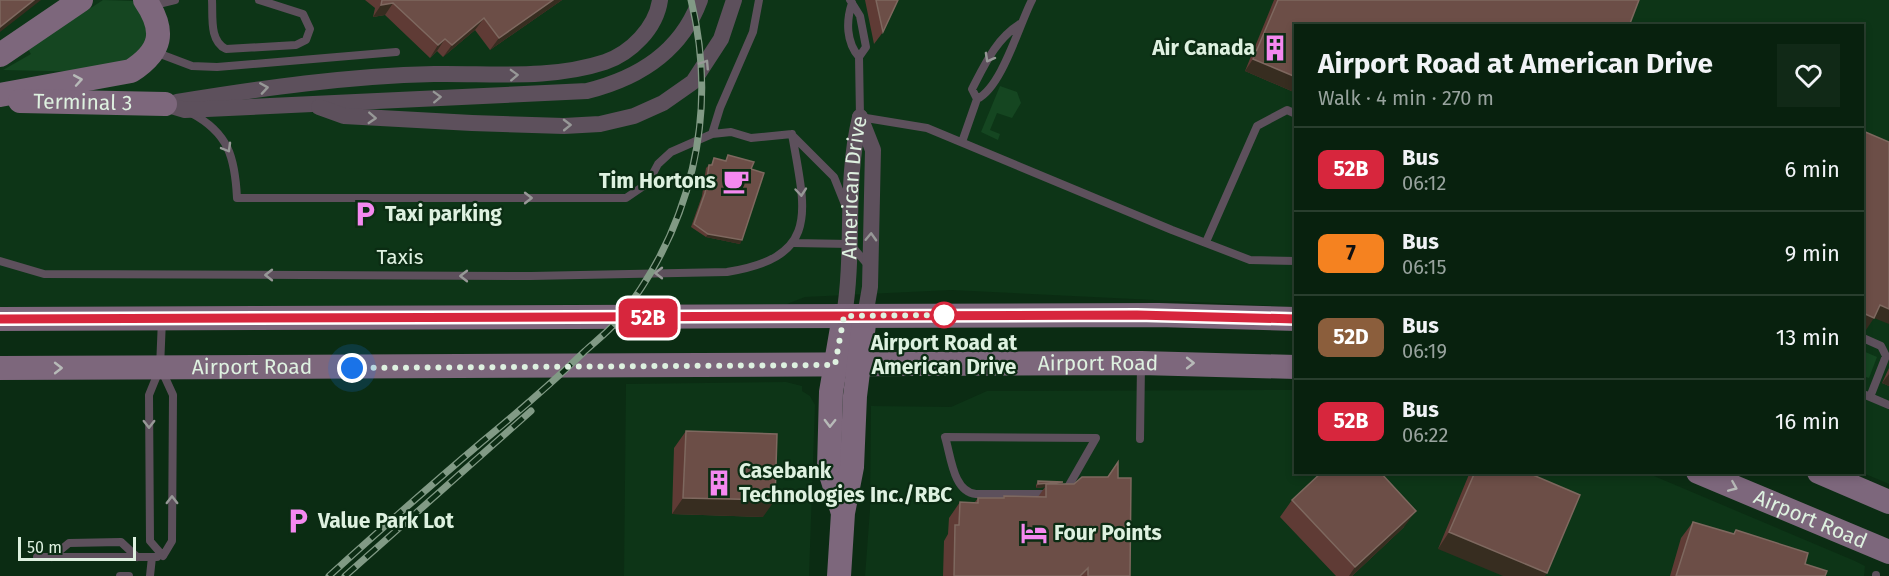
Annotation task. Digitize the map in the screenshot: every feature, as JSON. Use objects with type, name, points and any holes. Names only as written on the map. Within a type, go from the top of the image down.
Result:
[{"type":"main road","points":[[0,55],[81,0]]},
{"type":"main road","points":[[0,94],[131,71],[155,52],[158,27],[147,3]]},
{"type":"main road","name":"Terminal 3","points":[[0,101],[175,107]]},
{"type":"main road","points":[[0,319],[1206,315],[1294,319]]},
{"type":"main road","name":"American Drive","points":[[839,576],[843,513],[852,467],[847,365],[854,316]]},
{"type":"main road","name":"Airport Road","points":[[0,368],[1141,363],[1294,367]]},
{"type":"main road","name":"Airport Road","points":[[1703,474],[1889,552]]},
{"type":"main road","points":[[1825,474],[1889,502]]},
{"type":"street","points":[[175,107],[306,81],[435,74],[512,76],[573,71],[608,61],[636,44],[646,33],[660,0]]},
{"type":"street","points":[[175,107],[316,106],[354,100],[587,91],[615,84],[648,68],[669,52],[685,30],[700,0]]},
{"type":"street","points":[[316,106],[344,116],[564,126],[600,124],[634,116],[663,103],[693,82],[721,39],[734,0]]},
{"type":"street","name":"American Drive","points":[[854,316],[849,287],[850,216],[852,152],[860,117]]},
{"type":"street","name":"American Drive","points":[[854,316],[870,267],[873,150],[860,117]]},
{"type":"lane","points":[[147,3],[175,0]]},
{"type":"lane","points":[[212,0],[214,36],[226,49],[296,45],[306,40],[310,23],[303,14],[259,0]]},
{"type":"lane","points":[[712,134],[720,108],[753,32],[759,0]]},
{"type":"lane","points":[[962,142],[977,99],[987,94],[1018,38],[1020,24],[1032,0]]},
{"type":"lane","points":[[851,2],[847,19],[852,49],[859,57]]},
{"type":"lane","points":[[851,2],[860,16],[866,47],[859,57],[860,117],[927,128],[1250,260],[1294,261]]},
{"type":"lane","points":[[977,99],[972,89],[994,49],[1005,33],[1020,24]]},
{"type":"lane","points":[[155,52],[192,66],[218,67],[396,52]]},
{"type":"lane","points":[[175,107],[207,122],[229,148],[235,165],[237,198],[626,198],[648,183],[658,164],[671,152],[712,134],[731,132],[751,138],[792,134]]},
{"type":"lane","points":[[1206,243],[1257,126],[1287,110],[1294,113]]},
{"type":"lane","points":[[792,134],[834,177],[850,216]]},
{"type":"lane","points":[[792,134],[802,194],[801,219],[794,243],[850,244],[870,267]]},
{"type":"lane","name":"Taxis","points":[[0,261],[44,274],[531,276],[727,272],[755,268],[772,260],[794,243]]},
{"type":"lane","points":[[162,319],[160,368],[149,395],[150,542],[163,556]]},
{"type":"lane","points":[[1864,338],[1881,346],[1886,356],[1866,396],[1889,405]]},
{"type":"lane","points":[[1140,439],[1141,363]]},
{"type":"lane","points":[[160,368],[173,395],[172,541],[163,556]]},
{"type":"lane","points":[[945,437],[1096,438],[1068,487],[1061,494],[968,494],[960,486],[945,437]]},
{"type":"lane","points":[[52,557],[69,543],[121,542],[137,557]]},
{"type":"lane","points":[[37,557],[163,556]]},
{"type":"lane","points":[[150,576],[152,557]]},
{"type":"lane","points":[[120,576],[129,576]]},
{"type":"shaded area","points":[[0,0],[1889,0],[1889,484],[1864,473],[1864,24],[1294,24],[1294,307],[951,290],[805,297],[787,304],[0,307]]},
{"type":"shaded area","points":[[103,0],[133,1],[143,11],[149,39],[125,64],[94,72],[3,70],[31,54],[28,49]]},
{"type":"shaded area","points":[[1000,86],[1017,92],[1021,103],[1012,118],[997,113],[990,130],[1000,134],[998,140],[981,132]]},
{"type":"shaded area","points":[[1864,351],[1877,357],[1869,378],[1864,376]]},
{"type":"shaded area","points":[[786,382],[802,386],[802,391],[810,396],[815,405],[809,576],[624,576],[626,384]]},
{"type":"shaded area","points":[[1294,390],[1294,474],[1649,474],[1855,561],[1865,566],[1864,576],[865,576],[870,510],[871,406],[951,407],[987,391]]},
{"type":"building","points":[[0,0],[34,0],[0,27]]},
{"type":"building","points":[[382,0],[553,0],[499,38],[484,18],[452,45],[445,39],[438,45],[393,3],[381,5]]},
{"type":"building","points":[[876,0],[898,0],[883,32]]},
{"type":"building","name":"Air Canada","points":[[1278,0],[1639,0],[1630,24],[1294,24],[1294,76],[1253,59]]},
{"type":"building","points":[[1864,131],[1889,142],[1889,309],[1880,305],[1874,318],[1864,313]]},
{"type":"building","points":[[728,155],[754,162],[751,169],[764,173],[742,240],[708,234],[694,224],[705,193],[709,165],[712,165],[714,158],[726,161]]},
{"type":"building","name":"Casebank Technologies Inc./RBC","points":[[686,431],[777,434],[775,500],[683,498]]},
{"type":"building","name":"Four Points","points":[[1118,462],[1118,478],[1131,478],[1130,576],[1088,576],[1088,568],[1080,576],[954,576],[955,525],[959,525],[960,502],[978,503],[978,498],[1004,498],[1004,496],[1046,497],[1046,484],[1074,484],[1082,477],[1108,477]]},
{"type":"building","points":[[1320,474],[1382,474],[1416,511],[1355,567],[1292,500]]},
{"type":"building","points":[[1474,474],[1531,474],[1580,495],[1547,573],[1449,532]]},
{"type":"building","points":[[1038,481],[1063,482],[1038,484]]},
{"type":"building","points":[[1693,522],[1734,534],[1736,530],[1808,553],[1805,564],[1827,571],[1825,576],[1676,576]]},
{"type":"railway","points":[[329,576],[607,332],[643,285],[664,248],[681,209],[692,169],[699,127],[702,85],[699,43],[691,0]]},
{"type":"railway","points":[[345,576],[531,411]]},
{"type":"bus line","name":"52B","points":[[0,319],[1137,315],[1251,316],[1294,319]]},
{"type":"place","name":"Air Canada","points":[[1275,48]]},
{"type":"place","name":"Tim Hortons","points":[[736,181]]},
{"type":"place","name":"Taxi parking","points":[[365,214]]},
{"type":"place","name":"Airport Road at American Drive","points":[[944,315]]},
{"type":"place","name":"Casebank Technologies Inc./RBC","points":[[719,483]]},
{"type":"place","name":"Value Park Lot","points":[[298,521]]},
{"type":"place","name":"Four Points","points":[[1034,533]]},
{"type":"route","points":[[352,368],[835,365],[844,316],[944,315]]}]
